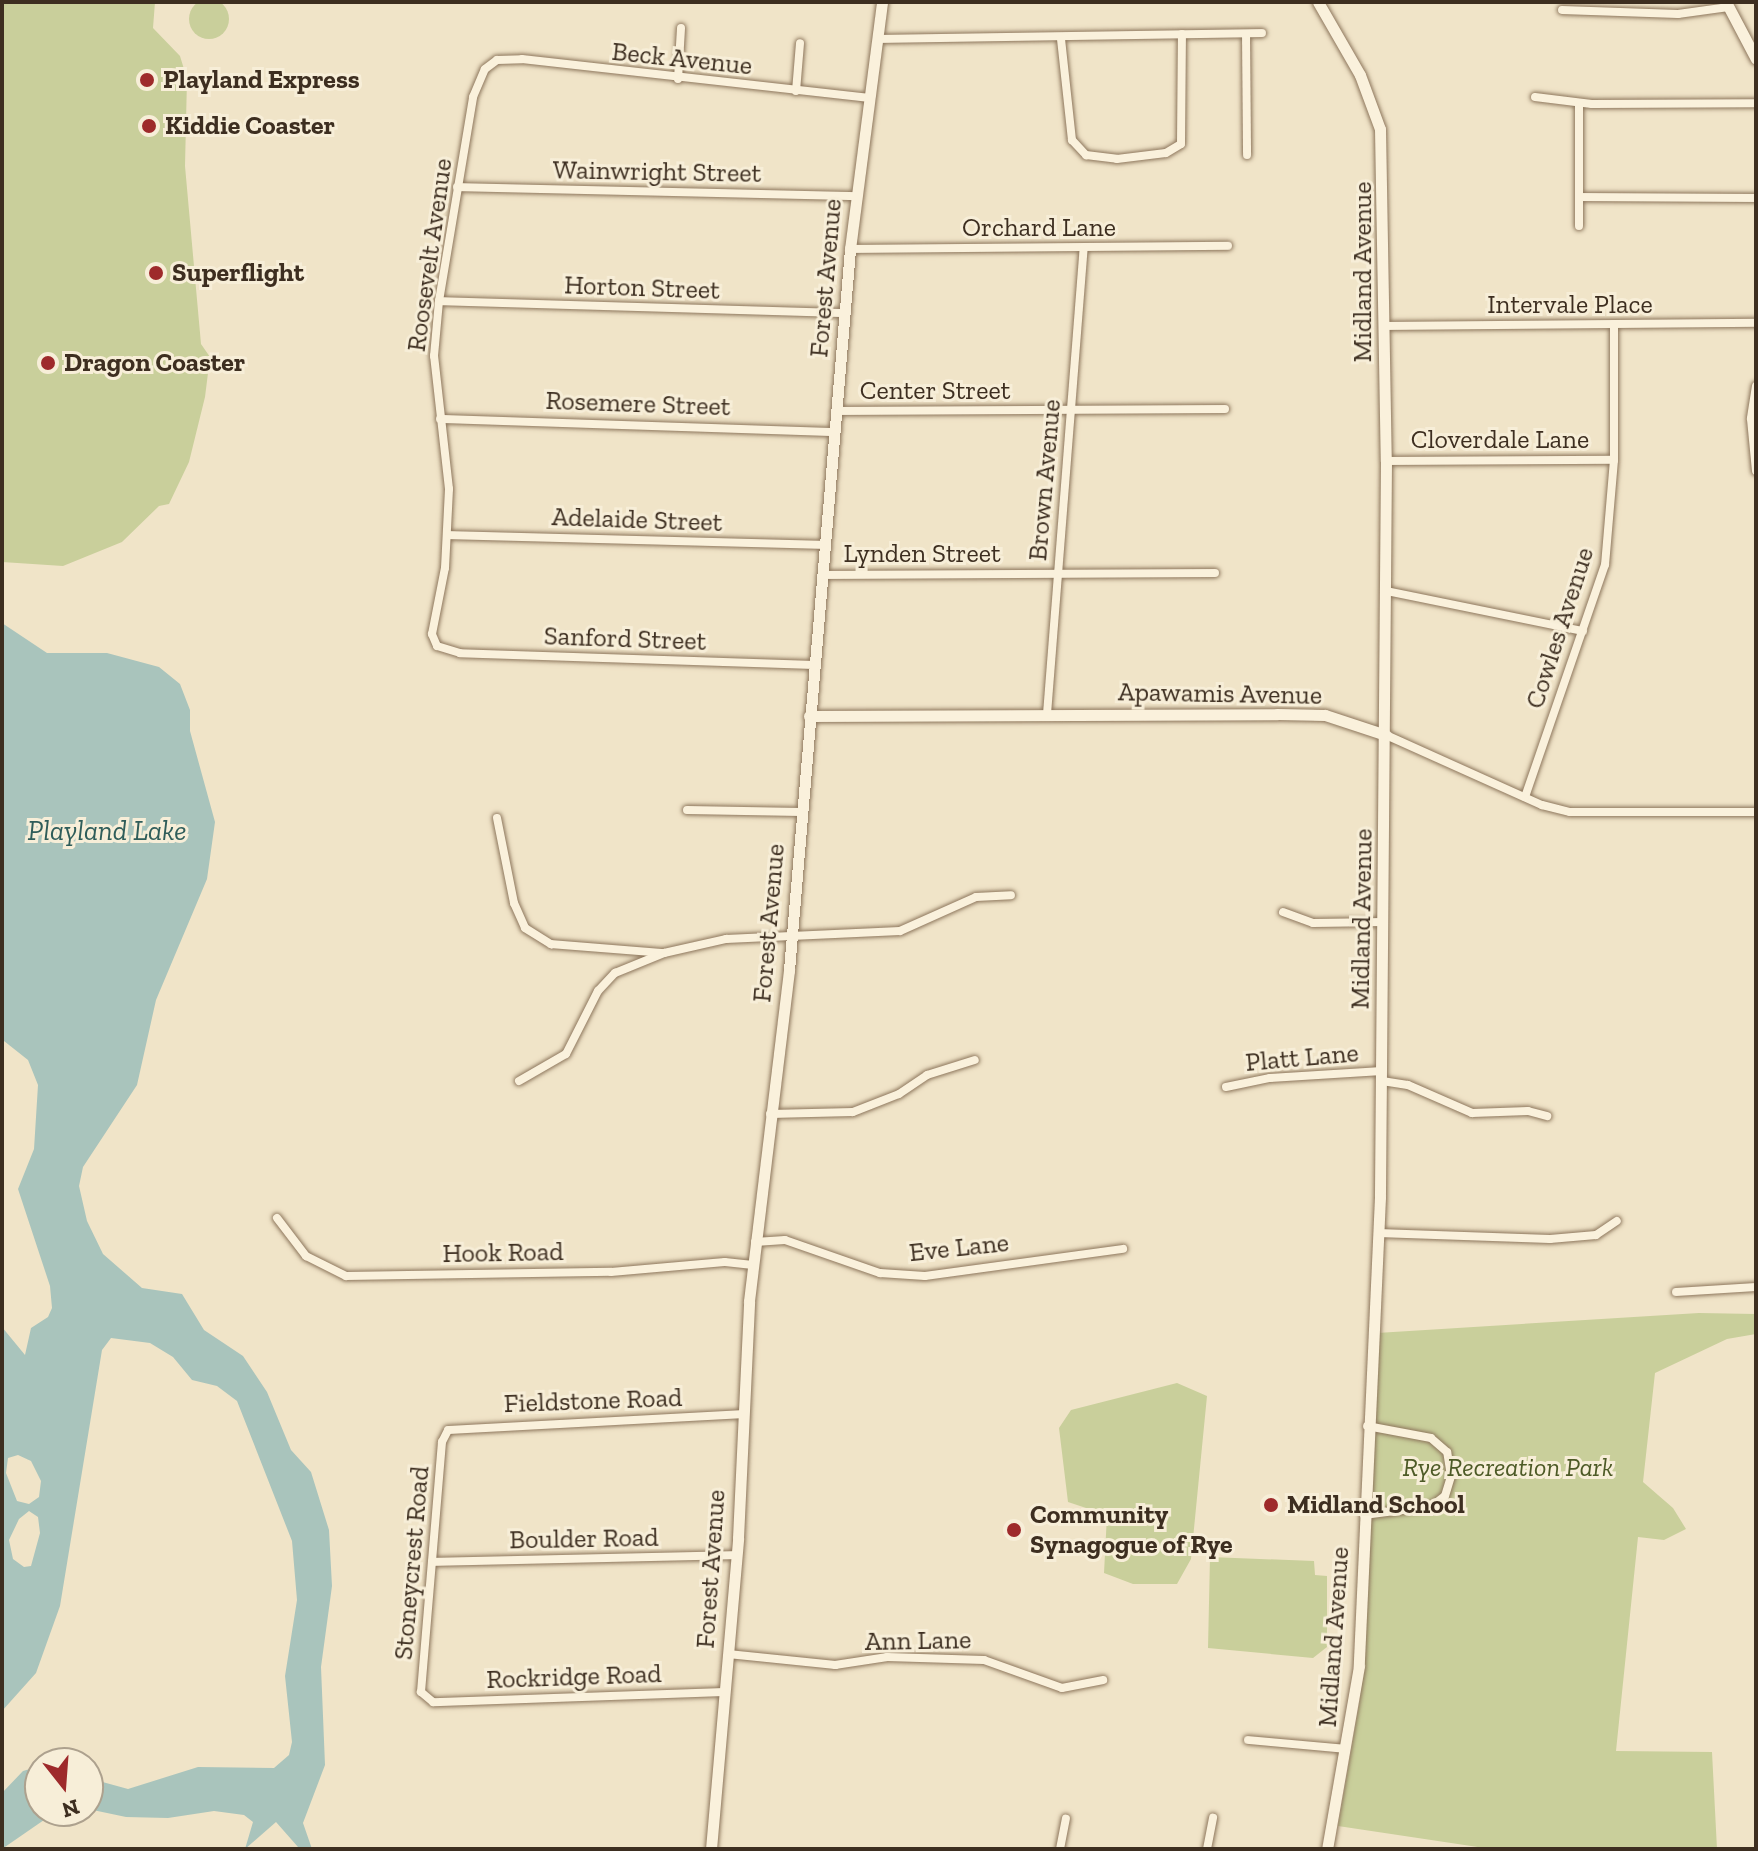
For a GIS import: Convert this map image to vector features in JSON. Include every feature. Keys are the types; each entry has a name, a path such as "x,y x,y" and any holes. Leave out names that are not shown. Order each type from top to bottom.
{"street":[{"name":"Forest Avenue","path":"711,1849 737,1555 741,1414 755,1242 792,934 850,249 880,39 882,2"},
{"name":"Midland Avenue","path":"1318,2 1360,75 1380,129 1386,461 1386,735 1378,1233 1367,1426 1359,1666 1327,1849"},
{"path":"1562,10 1678,14 1727,5 1756,59"},
{"path":"678,79 681,28"},
{"path":"880,39 1061,39 1262,33"},
{"path":"1061,39 1072,140 1086,155 1117,159 1166,153 1181,144 1182,34"},
{"path":"1246,34 1247,155"},
{"path":"796,91 800,43"},
{"name":"Beck Avenue","path":"491,64 522,59 678,79 870,98"},
{"name":"Roosevelt Avenue","path":"437,646 432,634 449,535 434,356 439,301 476,86 491,64"},
{"path":"1535,97 1579,103 1756,103"},
{"path":"1579,103 1579,226"},
{"name":"Wainwright Street","path":"457,187 856,196"},
{"path":"1579,197 1756,198"},
{"name":"Orchard Lane","path":"850,249 1228,246"},
{"name":"Brown Avenue","path":"1047,714 1084,248"},
{"name":"Horton Street","path":"439,301 845,313"},
{"name":"Intervale Place","path":"1385,326 1756,323"},
{"name":"Cowles Avenue","path":"1525,797 1605,565 1614,460 1614,324"},
{"path":"1756,386 1751,419 1756,471"},
{"name":"Center Street","path":"836,411 1225,409"},
{"name":"Rosemere Street","path":"440,419 834,432"},
{"name":"Cloverdale Lane","path":"1386,461 1614,460"},
{"name":"Adelaide Street","path":"449,535 824,545"},
{"name":"Lynden Street","path":"822,575 1215,573"},
{"path":"1386,591 1583,631"},
{"name":"Sanford Street","path":"437,646 460,653 814,665"},
{"name":"Apawamis Avenue","path":"809,716 1325,715 1386,735 1525,797 1588,814 1756,812"},
{"path":"687,810 801,812"},
{"path":"497,818 514,903 525,928 551,944 664,953"},
{"path":"519,1081 566,1054 598,991 615,973 664,953 726,939 900,931 976,897 1011,895"},
{"path":"1283,912 1313,923 1384,922"},
{"path":"769,1114 853,1112 899,1094 927,1075 975,1060"},
{"name":"Platt Lane","path":"1226,1087 1270,1078 1382,1076 1472,1113 1528,1111 1547,1116"},
{"name":"Hook Road","path":"277,1218 306,1256 346,1276 753,1265"},
{"path":"1378,1233 1550,1239 1596,1235 1617,1221"},
{"name":"Eve Lane","path":"755,1242 785,1240 880,1273 925,1276 1123,1249"},
{"path":"1676,1292 1756,1287"},
{"name":"Fieldstone Road","path":"448,1430 741,1414"},
{"path":"1364,1515 1432,1506 1445,1496 1451,1476 1447,1452 1431,1438 1367,1426"},
{"name":"Stoneycrest Road","path":"426,1699 421,1692 442,1442 448,1430"},
{"name":"Boulder Road","path":"432,1562 737,1555"},
{"name":"Ann Lane","path":"728,1654 835,1665 887,1657 984,1660 1062,1688 1103,1680"},
{"name":"Rockridge Road","path":"426,1699 724,1692"},
{"path":"1248,1740 1346,1749"},
{"path":"1207,1849 1213,1818"},
{"path":"1060,1849 1066,1819"}],"green space":[{"path":"209,-1 223,5 229,19 223,33 209,39 195,33 189,19 195,5"},
{"path":"2,2 155,2 153,28 180,56 187,79 185,166 201,344 210,357 205,397 189,462 169,504 159,506 122,542 63,566 2,562"},
{"name":"Rye Recreation Park","path":"1699,1313 1756,1314 1756,1334 1727,1339 1655,1373 1643,1482 1673,1508 1686,1529 1664,1540 1638,1537 1616,1751 1712,1752 1717,1849 1491,1849 1338,1826 1360,1699 1377,1333"},
{"path":"1177,1383 1207,1396 1191,1559 1177,1584 1133,1584 1104,1573 1107,1515 1068,1502 1059,1428 1071,1410"},
{"path":"1210,1557 1314,1561 1315,1575 1327,1576 1327,1647 1313,1658 1208,1648"}],"water":[{"name":"Playland Lake","path":"2,623 47,653 107,653 159,667 180,684 190,710 190,731 215,822 207,879 156,1000 137,1085 83,1167 79,1186 87,1221 103,1254 142,1288 182,1294 204,1330 243,1356 267,1392 291,1450 311,1472 329,1530 332,1586 321,1667 325,1765 303,1823 312,1849 298,1847 276,1822 245,1849 253,1822 244,1815 214,1811 168,1818 126,1817 104,1812 104,1782 128,1789 198,1767 274,1768 289,1755 292,1742 285,1676 297,1600 292,1541 237,1401 217,1386 192,1380 173,1357 150,1343 111,1338 102,1350 60,1606 36,1673 2,1711 2,1327 25,1355 31,1328 48,1317 52,1308 50,1286 18,1189 34,1149 38,1085 28,1060 4,1041","holes":["18,1455 31,1461 41,1481 39,1497 29,1504 17,1501 6,1473 8,1458","29,1511 38,1517 40,1533 31,1566 24,1567 13,1559 9,1540 19,1519"]},
{"path":"23,1771 24,1827 34,1827 2,1849 2,1793"}],"place":[{"name":"Playland Express","path":"147,80"},
{"name":"Kiddie Coaster","path":"149,126"},
{"name":"Superflight","path":"156,273"},
{"name":"Dragon Coaster","path":"48,363"},
{"name":"Midland School","path":"1271,1505"},
{"name":"Community Synagogue of Rye","path":"1014,1530"}]}
